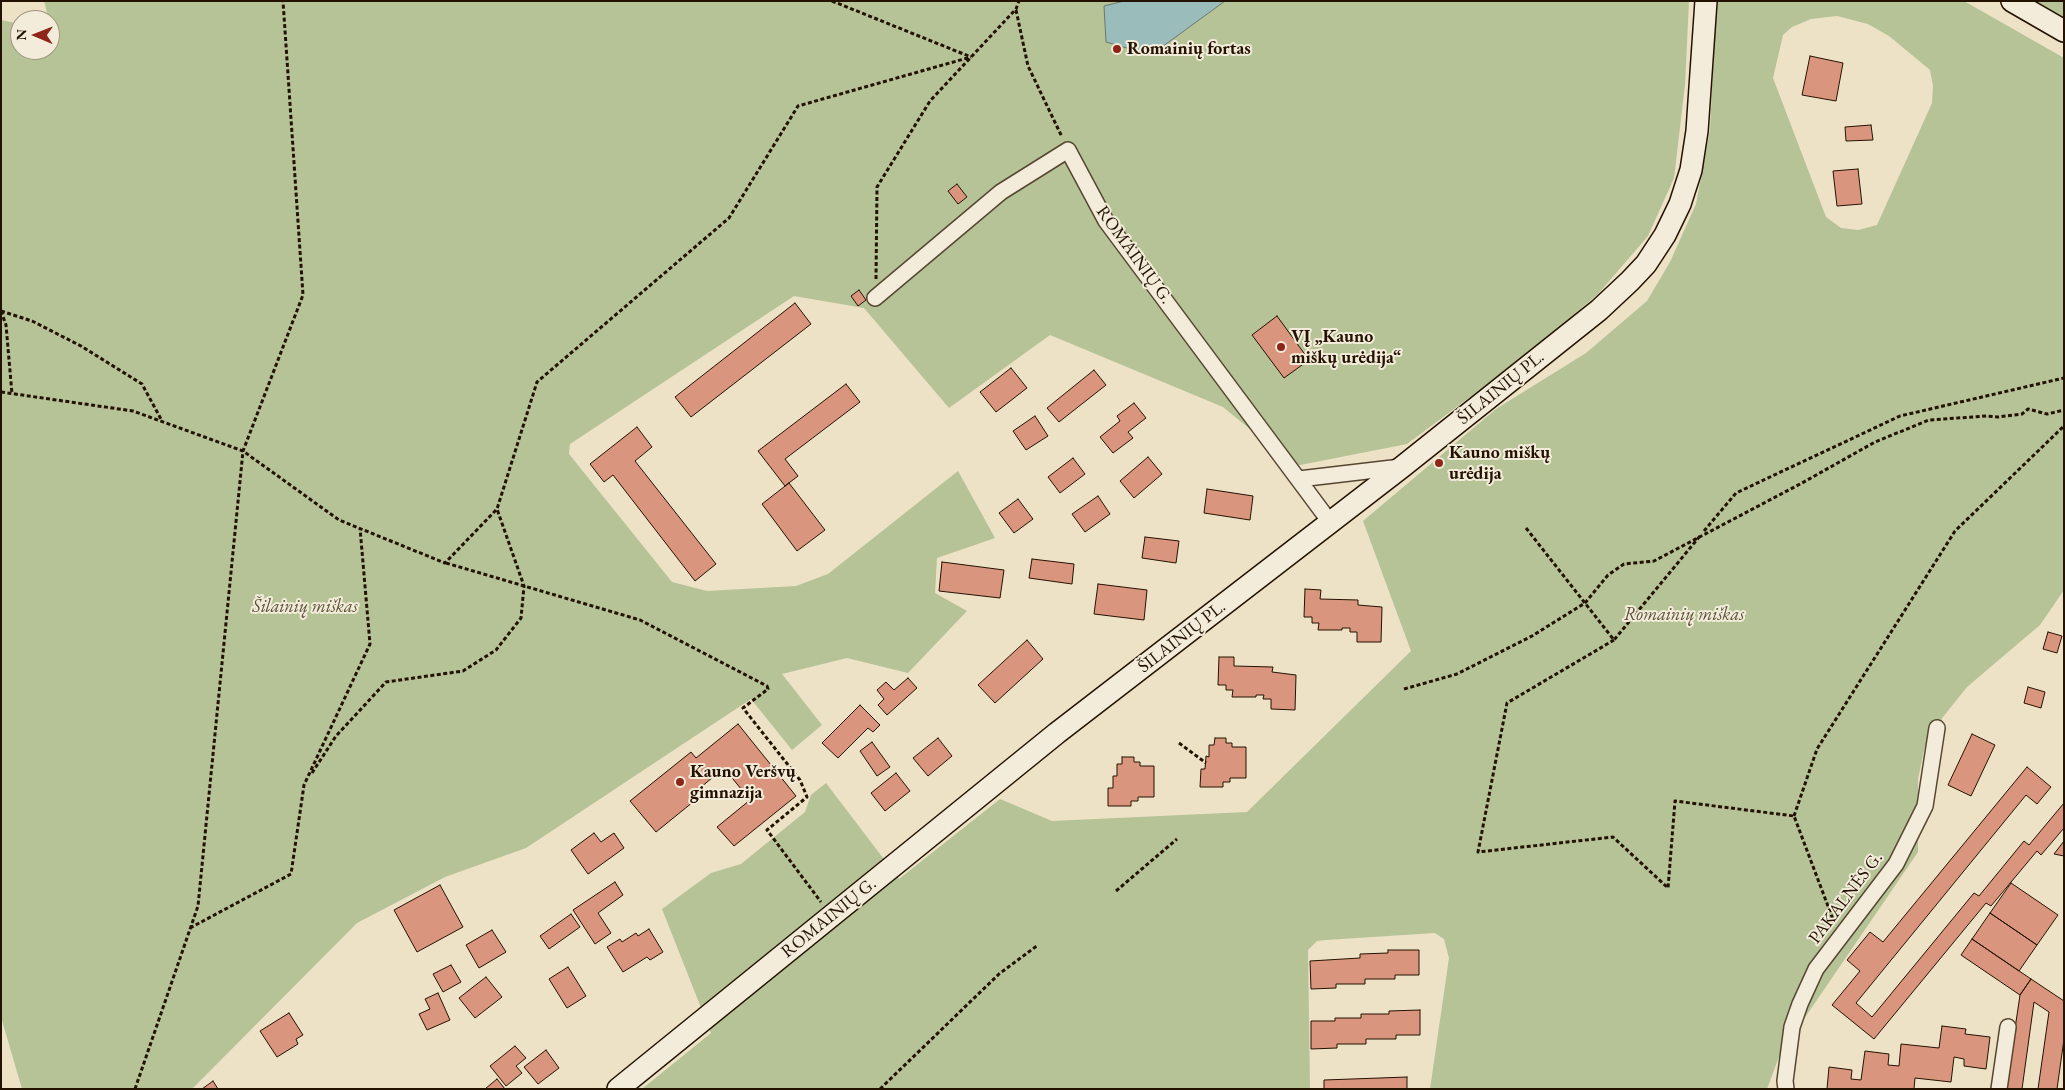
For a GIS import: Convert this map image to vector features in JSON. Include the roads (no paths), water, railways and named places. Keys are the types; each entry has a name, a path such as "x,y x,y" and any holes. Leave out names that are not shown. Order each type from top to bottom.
{"main road":[{"name":"ŠILAINIŲ PL.","path":"1040,748 1402,467 1599,310 1646,264 1680,204 1691,170 1697,131 1706,1"},
{"path":"2012,1 2064,31"},
{"name":"ROMAINIŲ G.","path":"618,1089 1040,748"}],"street":[{"name":"ROMAINIŲ G.","path":"875,298 1001,192 1068,150 1106,221 1330,522"},
{"path":"1299,479 1402,467"},
{"name":"PAKALNĖS G.","path":"1786,1089 1785,1081 1792,1027 1800,1004 1816,969 1896,864 1925,806 1937,728"},
{"path":"1999,1089 2008,1027"}],"water":[{"path":"1124,1 1225,1 1151,55 1106,42 1104,6"}],"place":[{"name":"Romainių fortas","path":"1117,49"},
{"name":"VĮ „Kauno miškų urėdija“","path":"1281,347"},
{"name":"Kauno miškų urėdija","path":"1439,463"},
{"name":"Kauno Veršvų gimnazija","path":"680,782"}],"park label":[{"name":"Šilainių miškas","path":"305,607"},
{"name":"Romainių miškas","path":"1684,615"}]}
